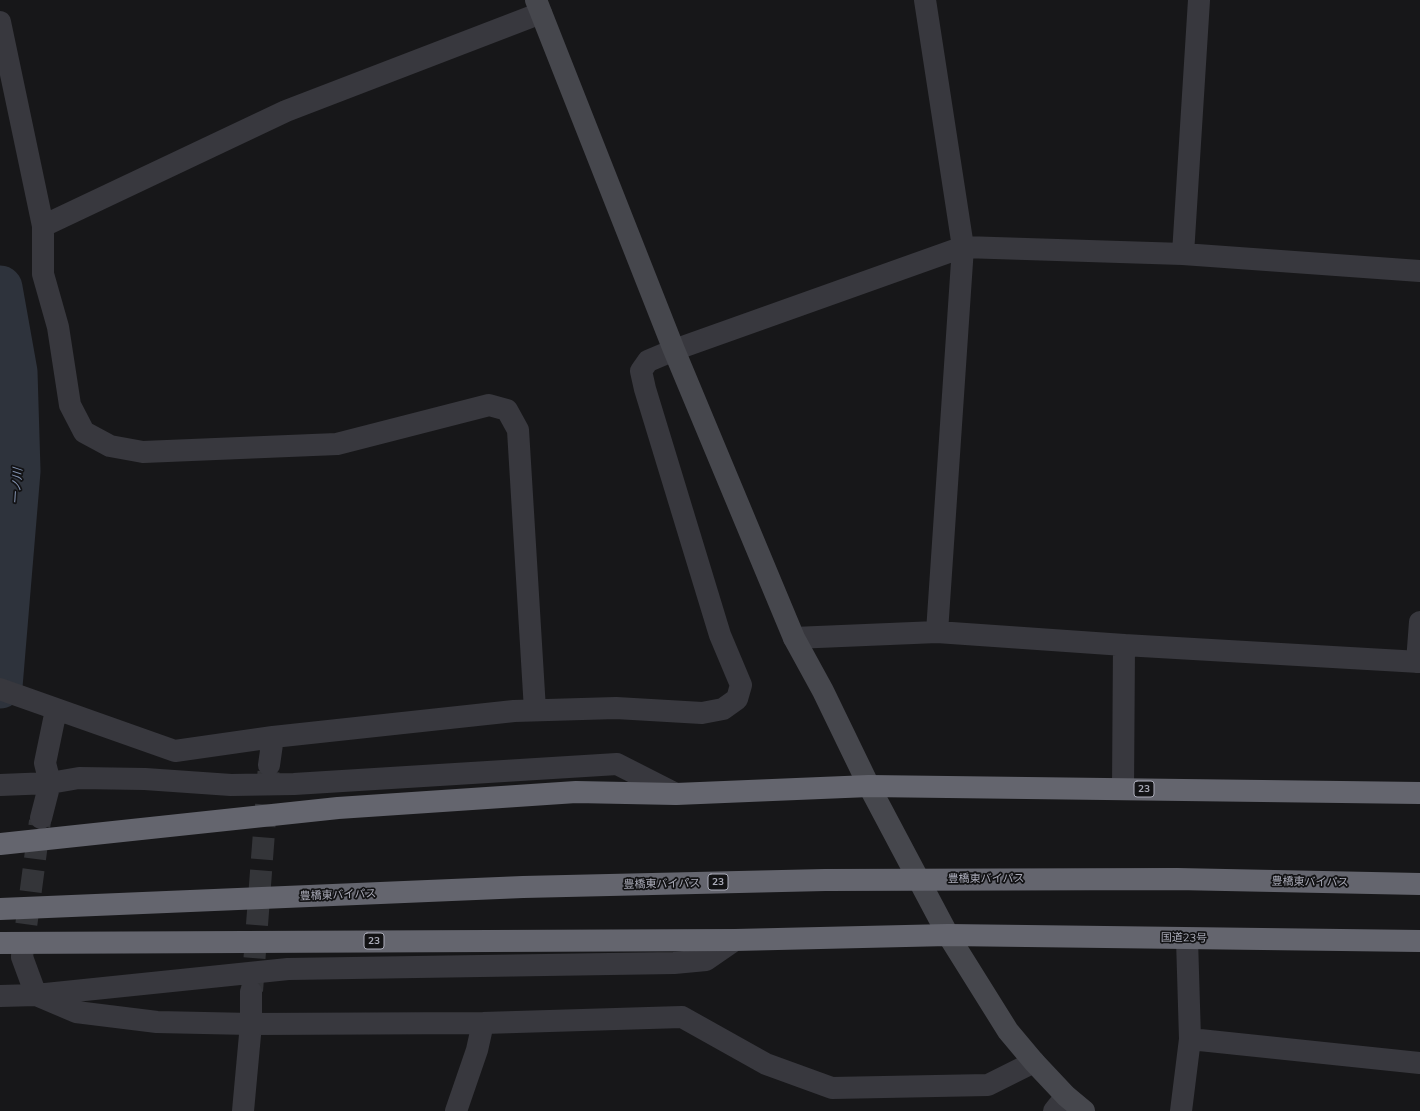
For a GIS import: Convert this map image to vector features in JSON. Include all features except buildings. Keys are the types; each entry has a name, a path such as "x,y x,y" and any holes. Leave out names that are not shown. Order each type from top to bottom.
{"highway":[{"name":"23","path":"0,844 338,808 576,792 676,794 869,786 1420,793"},
{"name":"豊橋東バイパス","path":"8,909 523,887 825,880 1177,879 1420,884"},
{"name":"23","path":"12,947 735,940 948,935"},
{"name":"国道23号","path":"948,935 1420,941"}],"street":[{"path":"925,0 963,247 937,632"},
{"path":"1183,254 1199,0"},
{"path":"44,226 286,110 538,6 674,350 794,638 823,691 869,786 948,935 1008,1031 1034,1062 1060,1103 1084,1111"},
{"path":"0,22 44,226 43,274 58,327 70,405 84,432 110,446 143,452 337,444 489,405 507,410 518,430 535,710"},
{"path":"0,689 175,751 273,736 514,710 616,708 702,713 723,709 737,699 741,685 720,635 645,389 641,371 648,361 674,350 963,247 1183,254 1420,271"},
{"path":"794,638 937,632 1124,645 1418,662 1420,622"},
{"path":"1123,789 1124,645"},
{"path":"41,818 41,783 45,763 49,707"},
{"path":"269,765 273,736"},
{"path":"0,785 41,783 87,778 145,779 231,785 294,784 617,764 676,794"},
{"path":"1181,1111 1190,1039 1187,939"},
{"path":"2,996 36,995 288,969 674,963 706,960 735,940"},
{"path":"12,947 36,995 76,1012 157,1022 251,1024 483,1023 682,1017 766,1064 832,1088 988,1085 1034,1062"},
{"path":"243,1111 251,1024 251,992"},
{"path":"456,1111 477,1050 483,1023"},
{"path":"1190,1039 1420,1063"}],"waterway":[{"name":"一ノ川","path":"0,288 15,372 18,471 0,686"}],"tunnel":[{"path":"252,991 269,766"},
{"path":"22,957 40,821"}]}
